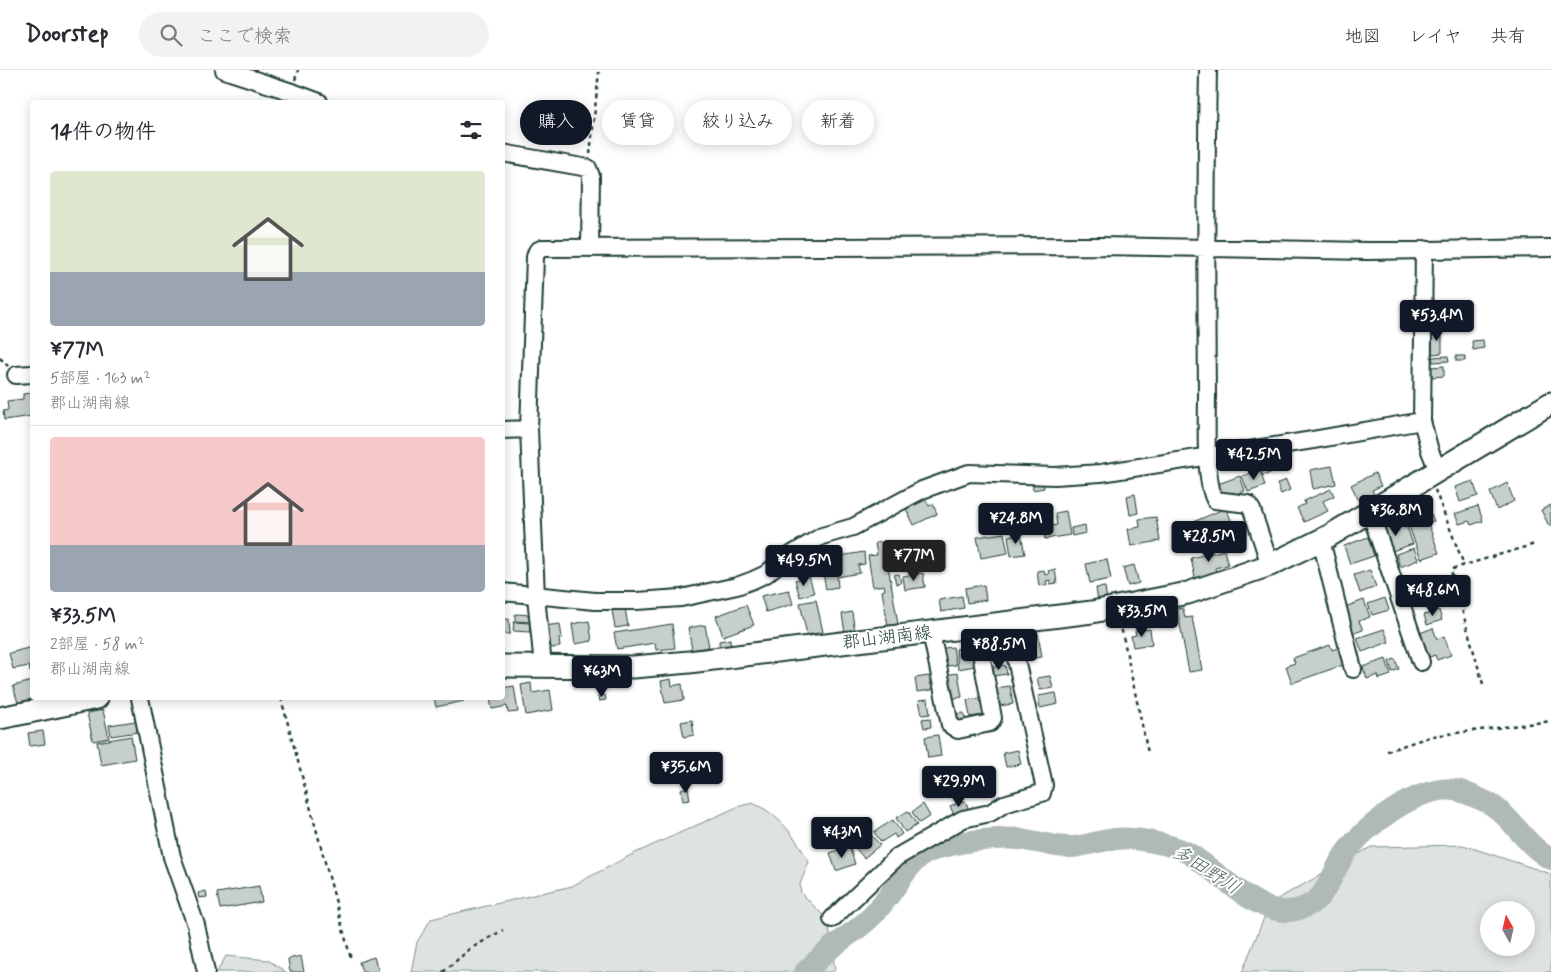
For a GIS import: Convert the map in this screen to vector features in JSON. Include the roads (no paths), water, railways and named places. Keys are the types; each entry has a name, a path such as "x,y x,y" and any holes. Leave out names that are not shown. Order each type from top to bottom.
{"main road":[{"name":"郡山湖南線","path":"505,666 634,667 688,662 1008,623 1117,608 1188,594 1270,565 1320,540 1551,403"},
{"path":"0,718 87,700"}],"street":[{"path":"224,70 314,100"},
{"path":"1208,70 1205,247 1208,456 1212,494 1215,500 1248,504 1252,510 1270,565"},
{"path":"505,154 588,168 591,176 590,248"},
{"path":"543,666 536,596 529,429 535,257 537,251 543,248 1205,247 1290,250 1551,248"},
{"path":"1424,249 1422,421 1434,474"},
{"path":"16,375 30,374"},
{"path":"505,592 536,596 637,601 681,598 737,586 766,574 784,559 822,536 853,527 922,490 969,473 1062,476 1155,466 1422,421"},
{"path":"505,430 529,429"},
{"path":"1370,512 1421,662"},
{"path":"1320,540 1353,669"},
{"path":"832,919 897,856 963,818 990,813 1004,804 1042,793 1044,785 1008,623"},
{"path":"931,632 950,725 958,730 990,724 993,718 976,627"},
{"path":"140,700 172,857 196,925 206,972"}],"waterway":[{"name":"多田野川","path":"805,972 831,948 871,917 915,861 931,851 965,842 1011,839 1067,847 1123,839 1161,844 1186,852 1249,898 1276,910 1289,911 1301,909 1318,899 1351,846 1392,811 1424,794 1440,790 1455,790 1491,804 1532,845 1551,859"}]}
